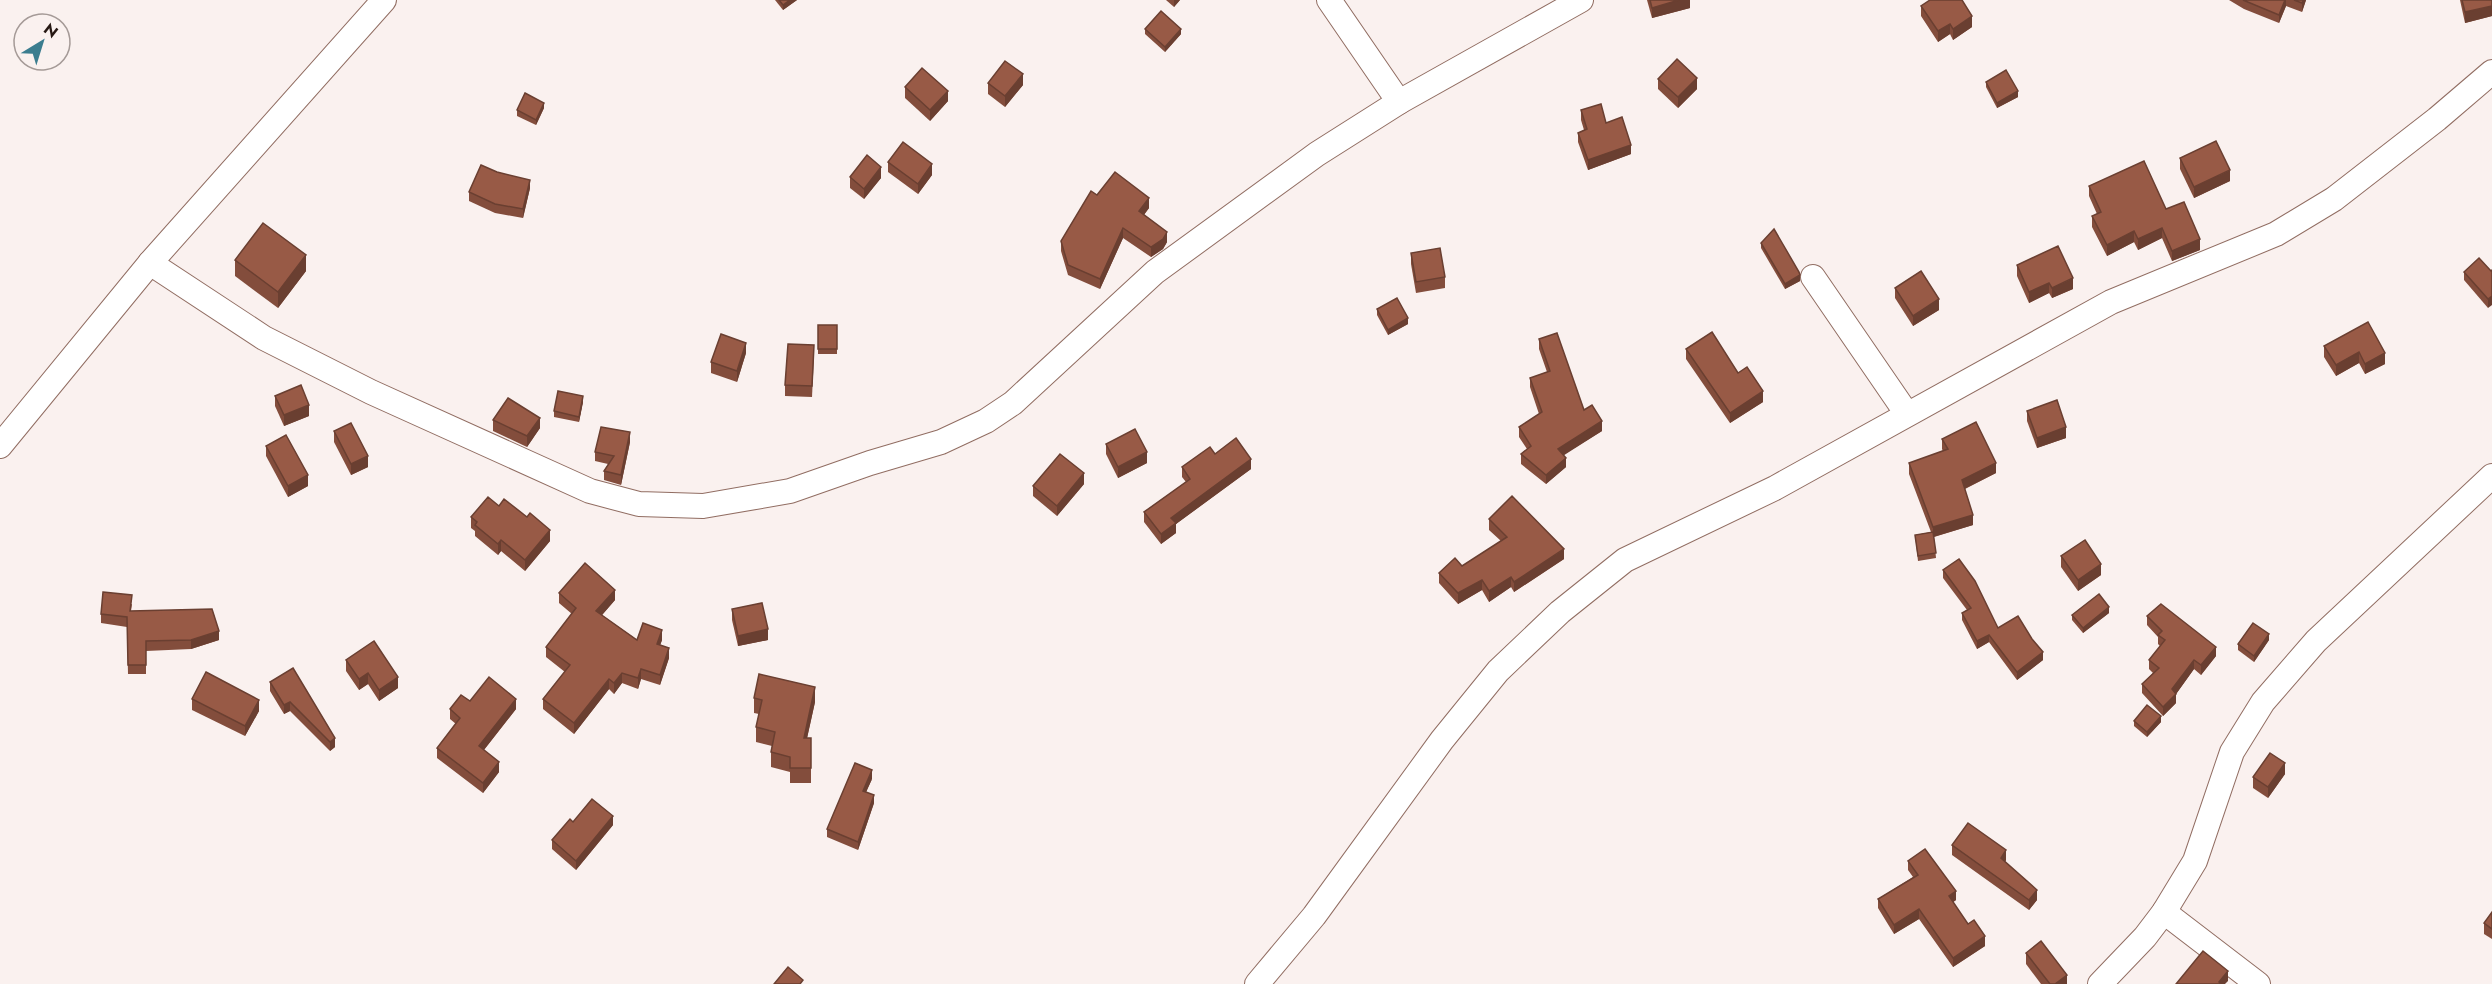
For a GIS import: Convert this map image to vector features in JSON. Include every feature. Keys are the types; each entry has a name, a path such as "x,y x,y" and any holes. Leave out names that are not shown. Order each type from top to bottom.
{"street":[{"path":"0,446 150,262 384,0"},
{"path":"1329,0 1399,102"},
{"path":"150,262 264,338 371,392 580,487 639,504 703,506 790,491 870,463 941,442 986,421 1013,403 1155,272 1317,154 1399,102 1581,0"},
{"path":"1257,984 1314,916 1442,740 1498,671 1560,612 1624,560 1775,488 2111,302 2276,234 2334,199 2437,119 2492,72"},
{"path":"1813,277 1907,414"},
{"path":"2100,984 2145,937 2164,912 2195,861 2232,752 2263,702 2316,641 2492,476"},
{"path":"2164,912 2258,984"}],"building":[{"path":"779,0 790,0 783,5"},
{"path":"1650,0 1679,0 1652,8"},
{"path":"1930,0 1962,0 1972,16 1953,29 1950,24 1938,31 1921,6"},
{"path":"2243,0 2285,0 2279,15"},
{"path":"2462,0 2492,0 2492,6 2465,12"},
{"path":"1161,11 1181,29 1165,47 1145,29"},
{"path":"1677,59 1697,78 1678,97 1658,79"},
{"path":"1005,61 1023,74 1005,96 988,83"},
{"path":"922,68 948,91 930,110 905,87"},
{"path":"2006,70 2018,91 1997,103 1986,82"},
{"path":"525,93 544,103 536,120 517,110"},
{"path":"1601,104 1606,123 1622,117 1631,145 1588,160 1578,133 1587,129 1581,110"},
{"path":"2216,141 2230,170 2194,187 2180,158"},
{"path":"903,142 932,164 918,184 888,162"},
{"path":"867,155 881,167 864,189 850,177"},
{"path":"2144,161 2166,209 2184,202 2200,239 2172,251 2162,228 2138,239 2134,231 2107,245 2092,216 2101,212 2089,186"},
{"path":"481,165 497,172 530,180 523,209 495,204 469,192"},
{"path":"1115,172 1149,198 1139,211 1167,232 1163,239 1151,247 1123,228 1100,279 1068,265 1061,241 1091,191 1097,195"},
{"path":"263,223 306,255 278,292 235,260"},
{"path":"1774,229 1800,275 1785,284 1761,243"},
{"path":"2058,246 2073,278 2052,288 2049,283 2029,292 2017,265"},
{"path":"1440,248 1445,277 1416,282 1411,253"},
{"path":"2479,258 2492,270 2492,296 2488,299 2464,272"},
{"path":"1921,271 1939,299 1913,316 1895,288"},
{"path":"1397,298 1408,318 1388,330 1377,309"},
{"path":"2368,322 2385,353 2365,364 2359,352 2336,365 2324,346"},
{"path":"818,325 837,325 837,349 818,349"},
{"path":"1712,332 1738,373 1747,367 1763,391 1730,413 1686,349"},
{"path":"1557,333 1584,410 1592,405 1602,421 1558,449 1566,458 1546,475 1521,454 1531,446 1519,427 1542,412 1530,378 1550,371 1539,339"},
{"path":"721,334 746,343 737,371 711,362"},
{"path":"788,344 814,345 812,386 785,385"},
{"path":"301,385 309,405 284,415 275,396"},
{"path":"558,391 583,396 579,417 554,411"},
{"path":"508,398 540,418 527,436 493,420"},
{"path":"2057,400 2066,427 2037,438 2027,411"},
{"path":"1976,422 1996,463 1962,480 1973,515 1933,527 1909,463 1948,449 1942,439"},
{"path":"351,423 368,456 351,464 334,431"},
{"path":"601,427 630,432 621,475 604,471 614,456 595,452"},
{"path":"1135,429 1147,452 1118,467 1106,444"},
{"path":"286,435 308,475 288,486 266,446"},
{"path":"1236,438 1251,459 1171,518 1176,523 1161,534 1144,512 1190,479 1182,467 1210,447 1215,454"},
{"path":"1060,454 1084,473 1057,506 1033,486"},
{"path":"1512,496 1564,549 1514,582 1511,577 1489,591 1482,580 1458,593 1439,573 1455,558 1462,566 1507,537 1489,519"},
{"path":"488,497 499,506 504,499 527,517 530,513 550,530 525,560 501,540 498,544 475,525 477,522 471,517"},
{"path":"1933,532 1936,553 1918,556 1915,535"},
{"path":"2085,540 2101,564 2078,580 2061,556"},
{"path":"1959,559 1975,581 1998,628 2018,616 2043,652 2017,672 1989,635 1977,641 1962,613 1971,608 1943,570"},
{"path":"585,563 615,590 596,611 637,640 643,623 662,630 657,644 669,648 660,675 641,669 638,678 622,673 614,683 609,679 574,723 543,699 570,665 546,647 576,608 559,593"},
{"path":"103,592 132,595 130,611 212,609 219,631 191,640 146,641 146,665 128,665 127,617 101,614"},
{"path":"2099,594 2109,607 2083,628 2072,615"},
{"path":"762,603 768,629 738,636 732,609"},
{"path":"2161,604 2216,647 2201,665 2194,660 2172,689 2176,694 2163,707 2142,684 2159,668 2149,660 2165,640 2158,635 2162,631 2147,616"},
{"path":"2253,623 2269,634 2254,656 2238,644"},
{"path":"374,641 398,677 379,690 368,673 359,679 346,660"},
{"path":"293,668 335,738 330,742 290,702 284,705 270,682"},
{"path":"206,672 259,700 245,726 192,699"},
{"path":"759,674 815,687 804,738 811,738 811,768 790,768 790,757 771,752 775,732 756,727 762,700 754,698"},
{"path":"489,677 516,699 479,746 499,762 483,783 437,748 460,718 450,709 461,695 470,701"},
{"path":"2147,705 2161,716 2147,732 2134,721"},
{"path":"2270,753 2285,763 2268,787 2253,777"},
{"path":"855,763 872,770 863,791 874,795 858,842 827,829"},
{"path":"592,799 613,816 576,861 552,840 570,819 573,822"},
{"path":"1968,823 2006,850 2001,858 2037,890 2029,900 1952,845"},
{"path":"1925,849 1956,891 1949,896 1968,924 1974,920 1985,936 1953,958 1919,909 1894,925 1878,899 1918,875 1908,861"},
{"path":"2492,912 2492,929 2484,923"},
{"path":"2041,941 2067,975 2055,984 2050,984 2026,953"},
{"path":"2203,951 2228,971 2219,982 2221,984 2176,984"},
{"path":"788,967 803,980 800,984 774,984"}]}
